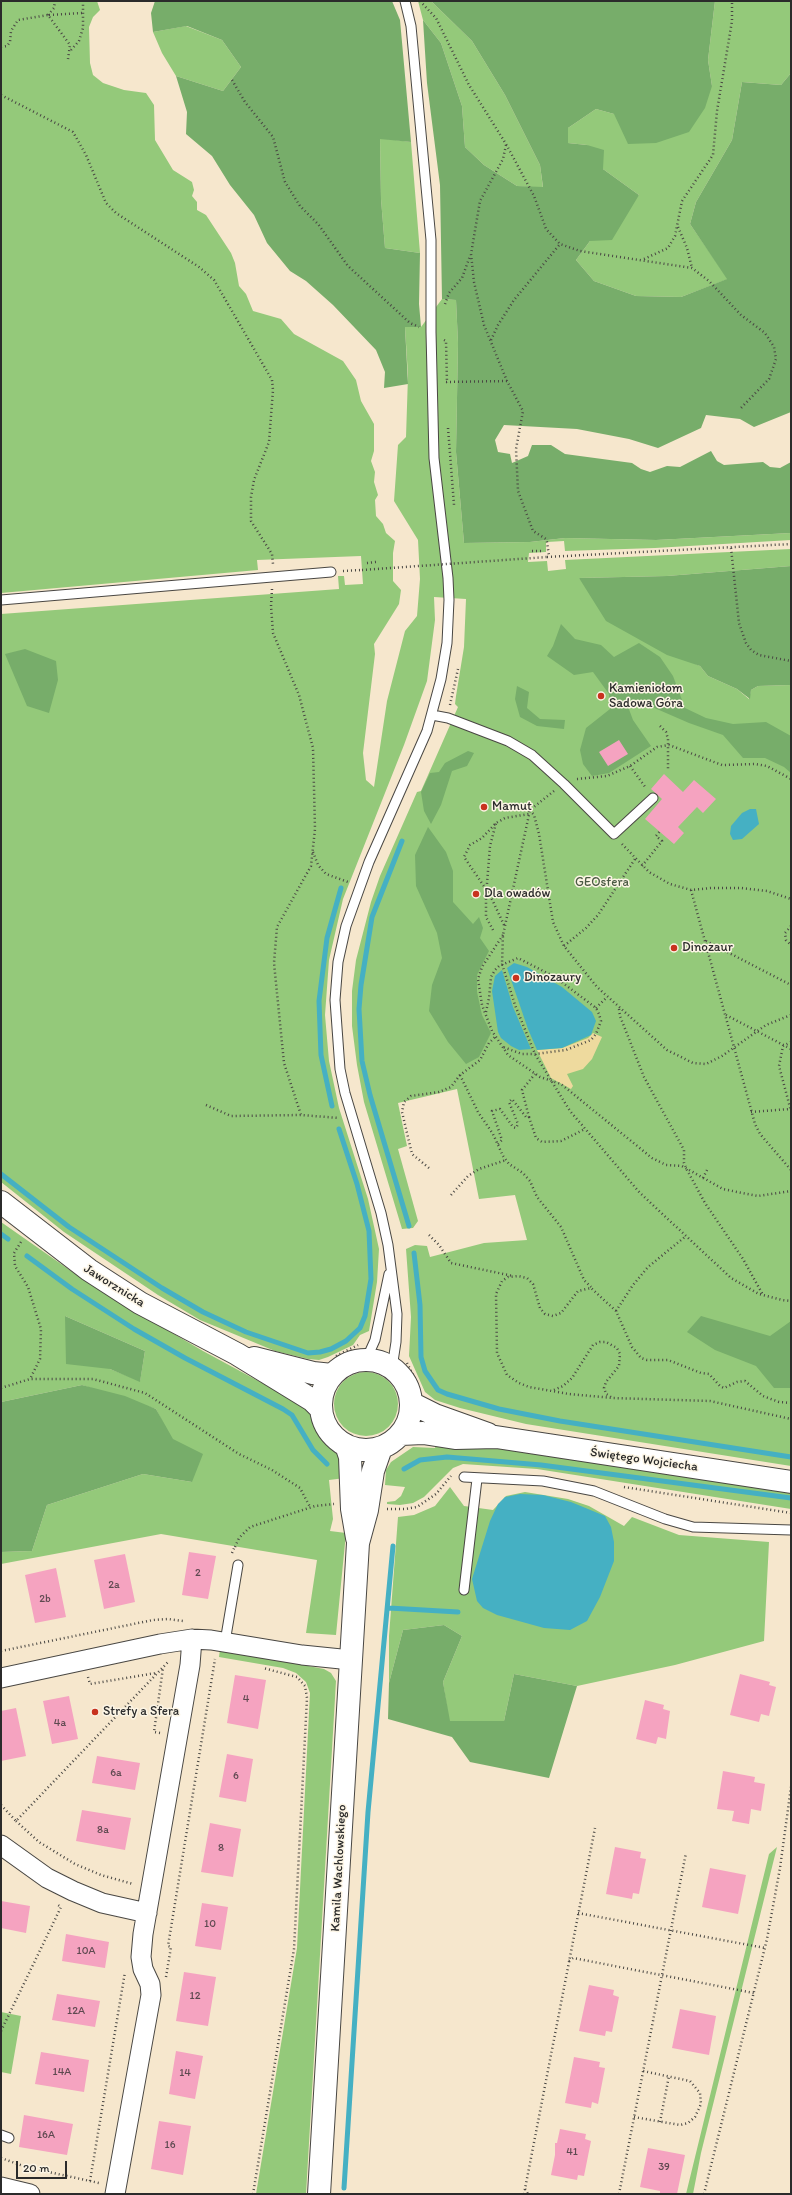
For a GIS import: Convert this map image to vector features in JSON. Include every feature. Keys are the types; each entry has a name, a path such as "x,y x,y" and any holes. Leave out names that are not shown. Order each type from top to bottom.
{"street":[{"name":"Jaworznicka","path":"1,1202 89,1270 140,1303 237,1354 312,1400 321,1409"},
{"path":"364,1351 379,1362 399,1364 401,1376 406,1386 416,1397 408,1423 401,1434 389,1444 381,1448 361,1450 346,1445 330,1432 323,1419 321,1409 325,1387 331,1367 342,1367 356,1361 364,1351"},
{"name":"Jaworznicka","path":"237,1354 312,1373 331,1367"},
{"name":"Świętego Wojciecha","path":"416,1397 435,1414 496,1437"},
{"name":"Świętego Wojciecha","path":"401,1434 423,1433 455,1438 496,1437 791,1482"},
{"name":"Kamila Wachlowskiego","path":"318,2194 358,1543 352,1509 350,1457 346,1445"},
{"name":"Kamila Wachlowskiego","path":"358,1543 368,1510 373,1471 381,1448"},
{"path":"1,1678 160,1644 191,1639 219,1648 351,1660"},
{"path":"116,2190 150,1995 150,1984 143,1969 141,1957 191,1639"},
{"path":"1,1845 46,1878 73,1892 102,1903 147,1913"},
{"path":"1,2187 30,2194"}],"lane":[{"path":"399,1364 396,1342 397,1314 388,1245 381,1213 351,1115 340,1069 335,1000 338,962 346,926 359,887 427,731 432,714 444,661 449,600 434,458 434,383 431,332 431,240 427,185 411,26 405,1"},
{"path":"1,600 331,572"},
{"path":"432,714 448,718 508,741 532,755 564,784 614,834 653,798"},
{"path":"364,1351 375,1340 390,1268"},
{"path":"464,1477 478,1479 543,1481 594,1491 665,1519 693,1527 791,1530"},
{"path":"464,1590 478,1479"},
{"path":"219,1648 238,1565"}],"path":[{"path":"48,16 54,8 55,1"},
{"path":"70,50 79,41 83,28 83,1"},
{"path":"420,1 436,18 469,85 506,144 534,196 546,230 560,244 580,251 692,268 709,281 741,316 765,333 774,347 776,359 768,379 740,409"},
{"path":"644,260 668,248 678,227 682,201 714,154 717,111 732,21 732,1"},
{"path":"1,47 7,46 10,42 11,31 18,20 82,13"},
{"path":"48,16 70,45 68,59"},
{"path":"232,80 245,102 273,137 285,182 300,206 318,224 348,266 410,324 431,332"},
{"path":"1,95 74,132 86,155 106,203 116,213 199,267 214,280 272,380 273,390 269,442 254,480 251,496 251,521 272,554 274,578 271,606 273,633 299,695 313,748 315,822 311,866 277,927 274,963 284,1064 301,1115"},
{"path":"431,317 443,310 449,294 462,278 471,254 480,202 503,159 506,144"},
{"path":"678,227 687,248 692,268"},
{"path":"491,341 498,325 514,300 560,244"},
{"path":"471,254 474,282 484,326 522,411 516,449 518,491 533,531 546,539 548,556"},
{"path":"434,383 508,381"},
{"path":"331,572 548,556 791,544"},
{"path":"731,548 739,623 746,643 751,650 759,655 791,661"},
{"path":"532,551 541,551"},
{"path":"367,563 376,562"},
{"path":"660,726 666,732 669,745 668,770"},
{"path":"505,926 487,890 464,857 470,845 482,838 496,823 505,818 529,812 564,784 573,779 608,776 630,766 657,747 669,745 722,765 755,764 767,766 791,779"},
{"path":"630,766 653,798"},
{"path":"529,812 503,935 502,964 516,1005 536,1054 550,1081 570,1111 640,1193 731,1278 763,1295 791,1301"},
{"path":"529,812 534,815 539,834 554,922 564,946 607,997 667,1050 693,1063 706,1064 756,1032 779,1019 791,1015"},
{"path":"493,930 486,917 490,846 496,823"},
{"path":"642,866 662,841 656,836 660,831"},
{"path":"614,834 642,866 670,884 691,890 741,888 767,891 791,899"},
{"path":"312,850 318,865 326,874 359,887"},
{"path":"564,946 586,928 598,914 635,858"},
{"path":"691,890 751,1112 760,1134 791,1170"},
{"path":"791,926 785,933 786,940 791,945"},
{"path":"503,935 482,967 478,979 480,998 496,1037 508,1055 535,1074 561,1084 652,1158 666,1165 682,1166 723,1189 758,1196 791,1191"},
{"path":"706,941 791,985"},
{"path":"486,1012 491,977 495,970 502,964 518,958 555,977 596,1008 601,1021 600,1029 591,1040 566,1050 536,1054 513,1052 502,1046"},
{"path":"596,1008 607,997"},
{"path":"619,1009 620,1016 644,1077 684,1150 684,1163 687,1170 705,1203 743,1259 763,1295"},
{"path":"726,1015 791,1049"},
{"path":"429,1168 412,1154 402,1112 404,1102 414,1095 439,1092 451,1087 460,1074 480,1060 489,1043 496,1037"},
{"path":"783,1046 791,1042"},
{"path":"751,1112 791,1110 779,1066 783,1046"},
{"path":"460,1074 478,1112 493,1134 506,1160 530,1181 537,1197 561,1227 584,1280 616,1312 632,1347 641,1358 647,1360 668,1360 701,1373 709,1374 720,1386 724,1388 737,1382 745,1381 763,1396 779,1402 791,1404"},
{"path":"535,1074 522,1090 536,1138 542,1142 549,1143 561,1141 585,1129"},
{"path":"498,1144 502,1140 492,1111 500,1109 513,1127 516,1128 518,1124 509,1102 512,1099 526,1117 529,1117"},
{"path":"206,1105 231,1116 301,1115 335,1118 351,1115"},
{"path":"451,1195 468,1176 479,1169 506,1160"},
{"path":"703,1178 708,1168"},
{"path":"30,1225 14,1253 15,1266 28,1287 42,1329 40,1359 30,1379"},
{"path":"429,1235 451,1263 513,1276 522,1276 531,1280 540,1308 549,1316 561,1313 578,1291 591,1288"},
{"path":"616,1312 633,1285 648,1267 686,1236"},
{"path":"513,1276 502,1281 496,1294 495,1320 499,1362 506,1375 519,1383 529,1387 614,1398 710,1401 791,1419"},
{"path":"552,1390 563,1386 572,1378 591,1347 600,1342 606,1342 617,1348 620,1354 619,1366 606,1382 604,1388 606,1394 614,1398"},
{"path":"331,1367 364,1351"},
{"path":"399,1364 416,1397"},
{"path":"1,1388 30,1379 93,1379 146,1393 239,1454 272,1470 300,1488 310,1507"},
{"path":"231,1557 239,1538 250,1527 310,1507 336,1504"},
{"path":"235,1546 238,1565"},
{"path":"1,1651 153,1620 168,1619 191,1639 219,1648 168,1946 171,1947 166,1978"},
{"path":"16,1821 169,1660 191,1639"},
{"path":"160,1740 161,1733 154,1732 163,1667"},
{"path":"253,2194 294,1949 307,1698 305,1686 297,1677 255,1667"},
{"path":"81,1678 88,1676 90,1684 157,1673"},
{"path":"704,2194 765,1948 780,1868 791,1788"},
{"path":"1,1805 39,1842 75,1864 101,1875 137,1885"},
{"path":"1,1812 4,1808"},
{"path":"524,2194 595,1828"},
{"path":"619,2194 686,1853"},
{"path":"1,2032 61,1907 55,1904"},
{"path":"578,1913 765,1948"},
{"path":"569,1961 573,1958 754,1993"},
{"path":"90,2182 126,1964"},
{"path":"634,2117 680,2125 688,2123 697,2115 701,2106 700,2094 694,2084 684,2078 643,2071"},
{"path":"660,2122 669,2076"},
{"path":"1,2158 26,2167 90,2182 116,2190"},
{"path":"524,2188 528,2194"}],"green space":[{"name":"GEOsfera","path":"1,1 97,1 100,10 93,17 89,27 90,63 93,75 103,83 124,90 146,93 154,105 155,140 173,170 192,182 194,190 192,196 197,202 197,210 206,215 231,253 235,263 239,286 246,294 253,311 281,319 294,334 343,361 356,380 361,401 374,424 374,451 371,461 375,472 374,482 378,495 375,500 376,516 383,524 386,533 395,541 393,553 393,581 401,590 399,604 374,644 375,654 363,753 366,780 374,787 387,701 405,631 417,616 420,579 418,540 394,501 398,445 406,437 408,376 405,327 421,327 442,299 456,300 458,343 456,452 464,543 530,542 565,538 656,540 791,533 791,540 655,548 565,551 564,541 547,542 546,552 529,553 528,562 547,561 548,571 566,569 565,560 791,549 791,566 667,576 579,578 689,661 700,666 708,676 737,689 749,699 751,690 758,686 791,685 791,1466 526,1424 460,1408 435,1400 425,1392 409,1356 411,1317 406,1249 415,1245 427,1246 430,1257 484,1243 527,1240 515,1195 479,1199 457,1089 398,1103 407,1146 398,1149 418,1221 413,1228 402,1229 364,1102 352,1026 352,991 356,960 371,902 380,876 417,792 421,791 458,707 455,704 464,647 466,599 434,597 435,620 427,681 404,745 343,899 329,960 325,1015 329,1061 339,1108 368,1199 379,1249 377,1282 369,1331 360,1335 353,1345 319,1360 308,1359 275,1351 200,1320 158,1295 64,1232 1,1182 1,614 339,589 338,576 344,576 345,585 363,584 361,556 257,560 258,570 1,593"},
{"path":"155,1 392,1 400,20 411,142 380,139 381,199 385,248 420,253 419,304 421,327 405,327 408,384 384,388 385,372 376,350 333,305 306,281 290,271 267,243 254,215 230,185 212,156 186,134 187,112 176,76 223,91 241,67 222,40 187,26 153,32 151,13"},
{"path":"418,1 431,1 472,41 505,95 540,165 543,188 517,186 484,165 465,147 462,106 441,43 423,20"},
{"path":"431,1 715,1 708,60 712,86 705,108 689,132 656,143 628,144 614,114 596,109 568,128 568,143 587,145 604,150 603,169 639,195 612,240 590,241 576,260 594,281 636,296 681,297 727,279 690,224 696,202 732,140 742,82 781,85 791,73 791,412 754,427 740,419 706,415 701,428 658,448 629,439 577,429 504,425 495,440 498,452 510,454 512,463 528,456 532,445 551,445 565,454 632,463 641,469 650,472 667,466 680,467 711,451 717,461 724,465 763,462 770,467 780,468 791,462 791,533 656,540 565,538 530,542 464,543 456,452 458,343 456,300 442,299 440,185 427,83 423,20 441,43 462,106 465,147 484,165 517,186 543,187 540,165 505,95 472,41"},
{"path":"715,1 791,2 791,73 781,85 742,82 732,140 696,202 690,224 728,279 681,297 636,296 594,281 576,260 590,241 639,195 603,169 587,145 568,143 568,128 596,109 614,114 712,86 708,60"},
{"path":"186,26 222,40 241,67 223,91 176,76 162,53 153,32"},
{"path":"380,138 411,142 420,253 385,248 381,199"},
{"path":"791,566 791,685 758,686 751,690 750,699 737,689 708,676 700,666 667,655 606,621 579,578 667,576"},
{"path":"561,624 575,639 601,645 614,657 639,643 660,657 673,676 685,708 706,718 733,724 766,722 791,736 791,773 784,767 765,758 743,758 723,735 689,723 643,703 627,704 633,720 651,746 609,773 592,776 583,764 580,750 586,728 610,709 609,694 593,672 574,675 547,656 553,646"},
{"path":"25,649 56,661 58,680 49,713 27,706 5,654"},
{"path":"517,686 529,692 527,708 540,719 565,720 564,729 537,726 520,717 515,699"},
{"path":"468,751 474,753 467,766 452,771 441,805 431,824 424,811 421,792 430,773 439,772 445,763"},
{"path":"428,827 446,852 453,871 453,902 473,924 479,917 483,928 480,938 489,951 477,975 477,992 482,1015 491,1033 479,1057 466,1064 448,1042 429,1011 432,985 442,958 437,933 416,886 415,855"},
{"path":"1,1222 74,1273 140,1314 203,1351 275,1390 309,1405 315,1416 322,1437 339,1455 345,1478 329,1480 333,1519 330,1531 346,1533 336,1635 306,1633 317,1560 161,1534 1,1564 1,1552 32,1551 47,1505 143,1474 192,1482 156,1409 82,1385 1,1402","holes":["65,1316 145,1351 140,1381 110,1369"]},
{"path":"65,1316 145,1351 140,1382 110,1369 66,1364"},
{"path":"701,1316 770,1336 791,1321 791,1388 774,1388 756,1366 715,1350 687,1332"},
{"path":"366,1372 384,1378 392,1386 398,1404 392,1422 384,1430 366,1436 348,1430 340,1422 334,1404 340,1386 348,1378"},
{"path":"82,1385 125,1396 156,1409 173,1439 203,1454 192,1482 143,1474 47,1505 32,1551 1,1552 1,1402"},
{"path":"437,1440 791,1491 791,1509 537,1469 463,1464 453,1468 424,1497 413,1503 400,1505 387,1504 387,1502 395,1501 401,1496 405,1487 385,1485 386,1470 391,1462 413,1447 435,1448"},
{"path":"450,1487 464,1506 493,1510 506,1496 525,1492 568,1499 589,1506 624,1526 632,1517 679,1535 769,1542 764,1641 675,1665 577,1686 514,1674 504,1721 449,1721 443,1682 462,1636 444,1625 403,1630 389,1683 389,1636 398,1517 414,1515 435,1506"},
{"path":"444,1625 462,1636 443,1682 450,1721 504,1721 514,1674 577,1686 549,1778 470,1762 452,1737 388,1719 389,1683 403,1630"},
{"path":"220,1649 324,1669 331,1673 336,1681 306,2194 256,2194 297,1948 310,1693 306,1682 296,1673 283,1668 219,1657"},
{"path":"777,1847 701,2153 693,2194 686,2194 769,1854"},
{"path":"1,2012 21,2016 11,2074 1,2072"}],"sand":[{"path":"593,1033 602,1037 592,1059 583,1069 567,1074 573,1086 571,1089 551,1078 537,1050 562,1048 588,1038"}],"water":[{"path":"750,809 756,809 759,824 742,839 733,840 730,834 731,826 742,813"},
{"path":"514,963 527,967 562,987 592,1012 596,1021 591,1035 562,1048 537,1050 528,1029 507,968"},
{"path":"502,970 513,1007 531,1049 519,1050 511,1046 501,1038 498,1032 492,991 495,976"},
{"path":"520,1494 543,1495 571,1502 605,1516 611,1527 614,1542 614,1561 600,1597 587,1621 570,1630 544,1628 497,1615 483,1608 477,1601 472,1579 490,1521 498,1504 505,1497"}],"building":[{"path":"619,740 628,754 608,766 599,752"},
{"path":"664,774 683,792 694,780 716,799 703,813 697,807 678,827 684,833 674,844 645,819 662,799 651,789"},
{"path":"189,1552 216,1556 208,1599 182,1595"},
{"path":"125,1554 135,1602 104,1609 94,1560"},
{"path":"56,1568 66,1617 35,1623 25,1575"},
{"path":"740,1674 770,1682 769,1685 776,1687 769,1716 761,1714 759,1722 730,1715"},
{"path":"235,1675 266,1680 258,1729 227,1723"},
{"path":"69,1696 78,1739 52,1744 43,1701"},
{"path":"645,1700 664,1705 663,1709 670,1711 666,1739 658,1737 656,1744 636,1739"},
{"path":"16,1708 26,1756 1,1761 1,1711"},
{"path":"227,1754 253,1759 246,1802 219,1797"},
{"path":"97,1756 140,1763 135,1790 92,1783"},
{"path":"723,1771 755,1777 754,1782 765,1784 761,1811 751,1809 749,1824 732,1821 734,1811 717,1809"},
{"path":"82,1810 131,1818 125,1850 76,1841"},
{"path":"210,1823 241,1829 233,1877 201,1872"},
{"path":"615,1847 641,1852 640,1858 646,1859 639,1894 633,1893 632,1899 606,1894"},
{"path":"710,1868 746,1875 738,1914 702,1907"},
{"path":"1,1901 30,1906 26,1933 1,1928"},
{"path":"202,1903 228,1907 221,1950 195,1946"},
{"path":"66,1934 109,1942 105,1968 62,1961"},
{"path":"184,1972 216,1977 208,2026 176,2021"},
{"path":"589,1985 614,1990 613,1995 619,1997 612,2032 606,2031 605,2036 579,2031"},
{"path":"57,1994 100,2001 95,2027 52,2020"},
{"path":"680,2009 716,2016 709,2055 672,2048"},
{"path":"176,2051 203,2056 195,2099 169,2094"},
{"path":"41,2052 89,2060 84,2092 35,2084"},
{"path":"574,2057 600,2062 599,2067 605,2068 598,2104 592,2102 591,2108 565,2103"},
{"path":"24,2115 73,2124 67,2155 19,2147"},
{"path":"159,2121 191,2126 183,2175 151,2169"},
{"path":"560,2129 586,2134 585,2139 591,2141 584,2176 578,2175 577,2180 551,2175 555,2155 555,2143 557,2143"},
{"path":"648,2148 685,2155 677,2194 660,2194 660,2191 640,2187"}],"waterway":[{"path":"402,841 372,917 361,985 359,1009 362,1061 370,1095 409,1226"},
{"path":"332,1106 321,1055 319,1001 327,938 341,888"},
{"path":"1,1174 69,1227 162,1288 203,1312 246,1332 308,1353 320,1352 331,1349 346,1341 360,1328 365,1316 371,1279 369,1231 357,1184 339,1129"},
{"path":"1,1234 8,1239"},
{"path":"414,1253 420,1305 421,1357 425,1371 438,1390 499,1409 560,1421 791,1457"},
{"path":"27,1256 72,1289 134,1329 292,1415 313,1450 327,1464"},
{"path":"404,1469 420,1460 447,1457 541,1465 791,1498"},
{"path":"344,2188 368,1812 393,1546"},
{"path":"389,1608 458,1612"}],"place":[{"name":"Kamieniołom Sadowa Góra","path":"601,696"},
{"name":"Mamut","path":"484,807"},
{"name":"Dla owadów","path":"476,894"},
{"name":"Dinozaur","path":"674,948"},
{"name":"Dinozaury","path":"516,978"},
{"name":"Strefy a Sfera","path":"95,1712"}]}
